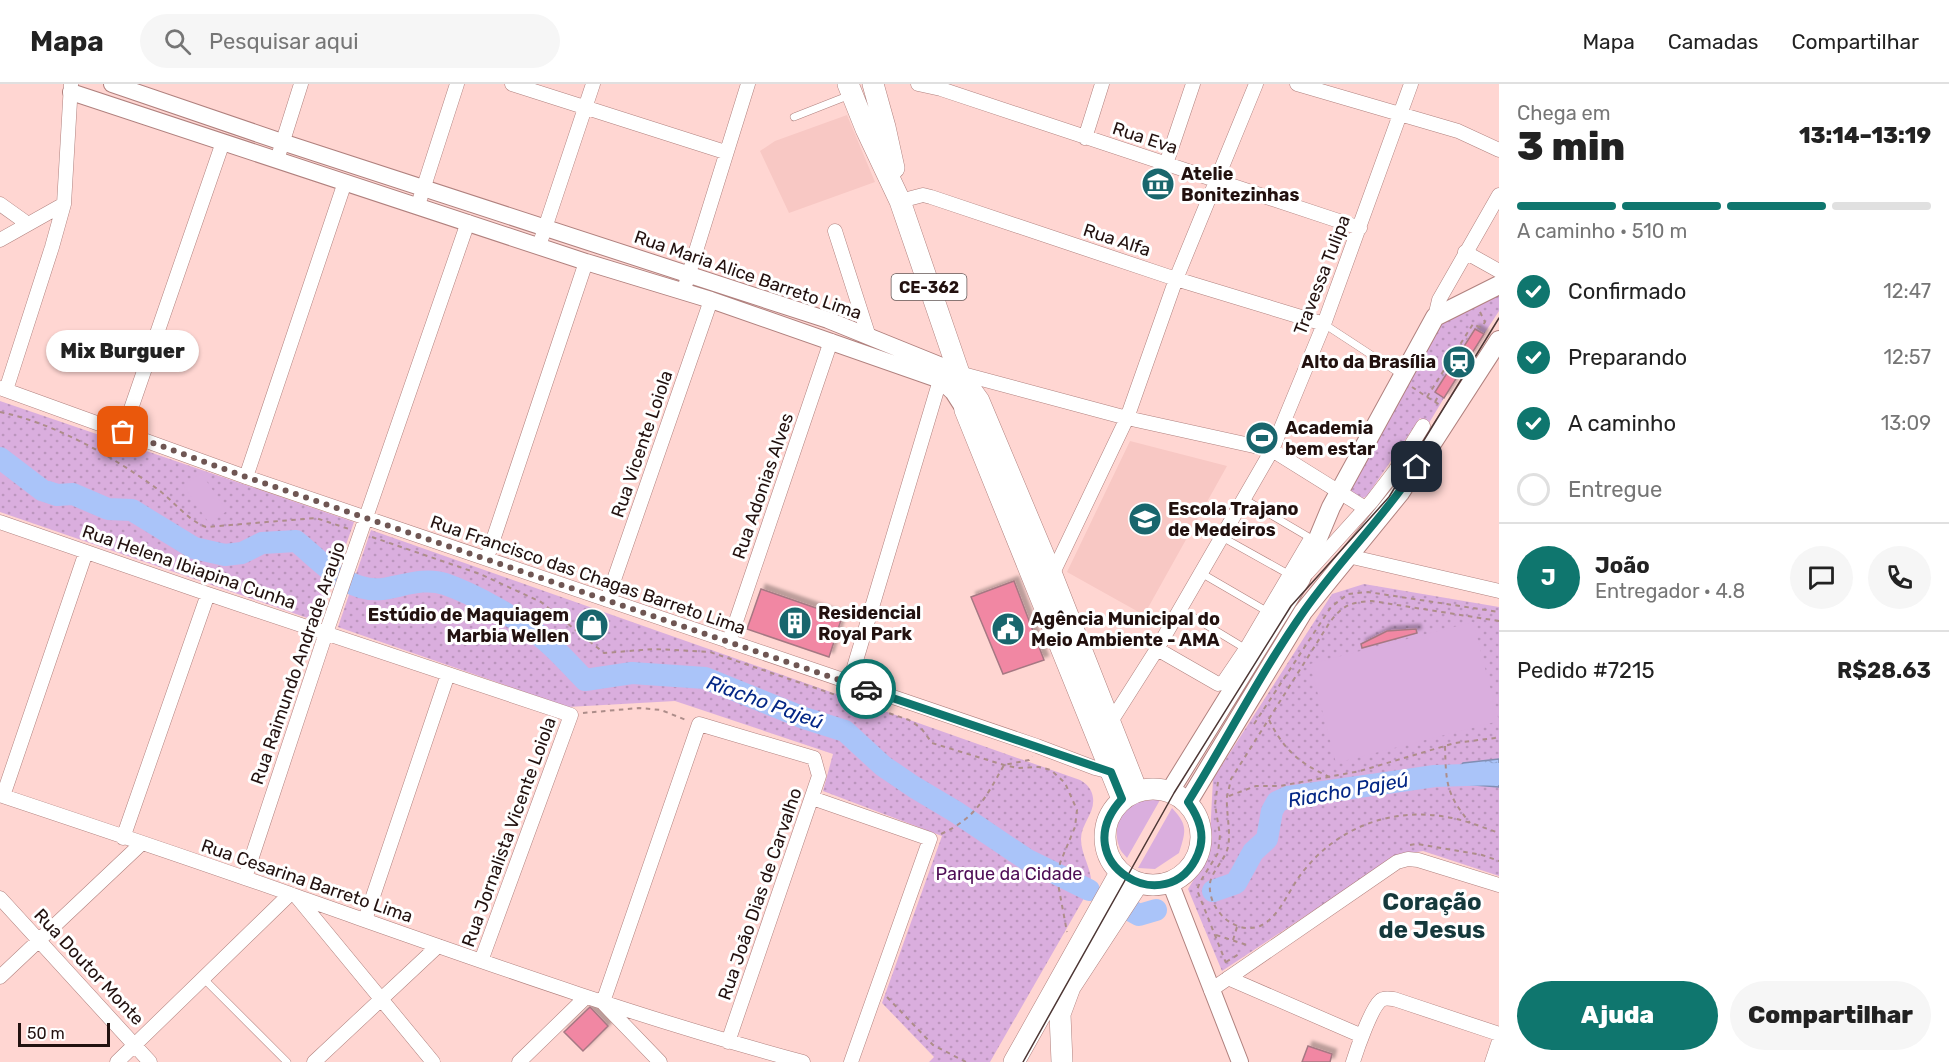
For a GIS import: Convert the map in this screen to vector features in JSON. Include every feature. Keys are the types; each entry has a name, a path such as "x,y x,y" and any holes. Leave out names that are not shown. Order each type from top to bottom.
{"main road":[{"name":"CE-362","path":"873,84 885,127 900,201 949,377 965,410 1111,772 1130,789"},
{"name":"CE-362","path":"850,89 900,201"},
{"path":"1179,797 1335,500 1435,317 1499,285"},
{"path":"1179,797 1303,612 1404,487 1493,361 1499,340"},
{"name":"CE-362","path":"949,377 979,401 1052,574 1110,723 1130,789"},
{"path":"1154,788 1179,797 1197,816 1202,831 1201,847 1195,862 1184,874 1170,882 1154,885 1129,878 1111,862 1106,849 1104,836 1106,822 1112,809 1130,789 1154,788"},
{"path":"1014,1062 1129,878"},
{"path":"1062,1062 1060,1014 1070,987 1129,878"}],"street":[{"name":"Rua Maria Alice Barreto Lima","path":"112,84 146,89 282,142 828,320 949,377"},
{"path":"277,160 301,84"},
{"path":"418,205 457,84"},
{"path":"512,84 725,152"},
{"path":"539,246 593,84"},
{"path":"683,291 748,84"},
{"name":"Rua Eva","path":"918,84 941,89 1360,228"},
{"path":"1085,138 1102,84"},
{"path":"1166,164 1193,84"},
{"path":"1052,574 1127,418 1176,279 1256,84"},
{"path":"1297,84 1458,131 1499,150"},
{"name":"Travessa Tulipa","path":"1110,723 1157,649 1272,450 1324,324 1411,84"},
{"name":"Rua Maria Alice Barreto Lima","path":"67,87 223,142 586,262 949,377 1272,450 1335,500 1365,508"},
{"path":"3,389 52,247 64,204 67,87"},
{"path":"123,432 223,142"},
{"path":"246,477 345,182"},
{"name":"Rua Alfa","path":"900,201 923,195 931,197 1176,279 1324,324"},
{"path":"1435,317 1439,300 1499,195"},
{"path":"0,204 28,224"},
{"path":"0,240 64,204"},
{"name":"Rua Raimundo Andrade Araujo","path":"245,878 326,633 468,222"},
{"path":"835,231 868,337"},
{"path":"1465,252 1499,272"},
{"path":"487,558 586,262"},
{"name":"Rua Vicente Loiola","path":"607,600 711,300"},
{"name":"Rua Adonias Alves","path":"729,642 831,341"},
{"path":"849,684 949,377"},
{"name":"Rua Francisco das Chagas Barreto Lima","path":"3,389 246,477 1111,772"},
{"path":"1157,649 1218,684 1227,680 1268,612 1296,577 1365,508 1395,471 1423,426"},
{"path":"1296,577 1312,539 1335,500"},
{"name":"Rua Helena Ibiapina Cunha","path":"0,522 571,715"},
{"path":"1,796 86,552"},
{"path":"1348,556 1497,587"},
{"path":"123,837 208,594"},
{"path":"365,920 448,674"},
{"name":"Rua Jornalista Vicente Loiola","path":"481,961 571,715"},
{"path":"660,1062 608,1004 699,724"},
{"name":"Rua João Dias de Carvalho","path":"699,724 814,758 819,776 728,1042"},
{"name":"Rua Cesarina Barreto Lima","path":"1,796 586,997 728,1042 803,1062"},
{"path":"812,798 930,839 851,1062"},
{"path":"0,977 141,844"},
{"path":"1211,990 1397,862 1408,859 1418,860 1499,885"},
{"path":"1170,882 1240,1062"},
{"path":"117,1062 293,895 381,997 433,1062"},
{"name":"Rua Doutor Monte","path":"0,898 150,1062"},
{"path":"314,1062 438,946"},
{"path":"1228,978 1362,1036"},
{"path":"519,1062 586,997"},
{"path":"1353,1062 1362,1036 1379,1002 1385,998 1499,1034"},
{"path":"1492,1062 1499,1041"}],"lane":[{"path":"794,117 850,89"},
{"path":"1324,324 1401,377"},
{"path":"1242,499 1312,539"},
{"path":"1222,537 1296,577"},
{"path":"1201,573 1268,612"},
{"path":"1180,609 1246,649"},
{"path":"203,978 287,1062"}],"path":[{"path":"1401,377 1427,397 1473,324 1480,330 1485,321"},
{"path":"1435,402 1439,395"},
{"path":"0,412 16,415 70,437 125,465 168,497 195,523 206,527 316,518 480,574 541,602 604,653 654,650 710,652 909,720 921,728 932,743 1004,765 1051,770 1071,792 1077,810 1075,827 1060,862 1058,884 1067,935"},
{"path":"1250,730 1331,607 1348,594 1368,592 1499,612"},
{"path":"1499,621 1372,601 1354,602 1340,609 1231,779 1227,796 1228,846 1224,858 1210,881 1210,891 1216,908 1228,921 1237,927 1248,928 1261,925 1273,917 1301,874 1336,838 1368,823 1403,816 1444,817 1499,833"},
{"path":"571,715 639,708 661,710 699,724"},
{"path":"1269,720 1276,734 1298,760 1330,777"},
{"path":"1227,796 1256,786 1280,786 1360,771 1445,746 1495,738 1499,735"},
{"path":"930,839 959,826 988,794 1004,765 1029,760 1037,746"},
{"path":"1445,746 1446,783 1456,806 1470,823"},
{"path":"1219,778 1215,805 1220,835 1218,853 1197,890 1226,962"},
{"path":"1233,940 1237,927"},
{"path":"1215,934 1250,946"},
{"path":"877,987 933,1044 966,1062"}],"shaded area":[{"path":"847,115 875,182 789,213 760,151 775,141"},
{"name":"Escola Trajano de Medeiros","path":"1130,441 1227,466 1144,615 1067,572"}],"green space":[{"path":"1499,292 1499,311 1484,334 1474,329 1435,391 1444,398 1429,423 1420,418 1367,496 1361,499 1343,488 1437,321"},
{"path":"0,401 354,522 319,622 0,512"},
{"path":"201,473 227,511 209,523 183,485"},
{"name":"Parque da Cidade","path":"371,530 1085,783 1090,789 1093,803 1081,839 1091,886 990,1062 929,1062 934,1057 882,1003 942,836 823,791 833,754 675,701 568,707 338,627"},
{"path":"1364,584 1499,607 1499,876 1423,851 1398,855 1222,971 1188,889 1209,855 1213,779 1332,594"},
{"path":"1473,622 1499,721 1336,763 1310,664"},
{"path":"1160,800 1127,858 1120,849 1117,839 1120,818 1134,803"},
{"path":"1172,808 1181,819 1184,829 1179,853 1155,869 1138,868"}],"water":[{"path":"1499,759 1499,787 1462,784 1453,775 1463,763"}],"building":[{"name":"Alto da Brasília","path":"1475,329 1484,334 1444,398 1435,392"},
{"name":"Agência Municipal do Meio Ambiente - AMA","path":"1014,581 1044,660 1003,674 971,597"},
{"name":"Residencial Royal Park","path":"761,589 842,617 829,657 747,629"},
{"path":"1416,629 1417,633 1362,648 1361,644 1387,631"},
{"path":"590,1007 608,1026 583,1051 564,1032"},
{"path":"1308,1046 1332,1054 1330,1062 1302,1062"}],"waterway":[{"name":"Riacho Pajeú","path":"0,458 42,490 57,495 73,494 108,509 132,510 194,548 225,555 242,553 262,543 296,541 335,574 357,586 382,589 429,581 457,588 525,625 551,646 585,680 632,673 705,678 804,718 845,731 883,766 914,787 1026,859 1089,890"},
{"name":"Riacho Pajeú","path":"1213,891 1236,883 1253,852 1267,839 1272,811 1277,802 1288,797 1435,776 1499,774"},
{"name":"Riacho Pajeú","path":"1128,909 1139,915 1156,910"}],"tram line":[{"path":"1023,1062 1174,793 1291,606 1389,497 1499,318"}],"way so far":[{"path":"123,432 246,477 866,689"}],"place":[{"name":"Atelie Bonitezinhas","path":"1158,184"},
{"name":"Alto da Brasília","path":"1459,362"},
{"name":"Mix Burguer","path":"123,432"},
{"name":"Academia bem estar","path":"1262,438"},
{"name":"Escola Trajano de Medeiros","path":"1145,519"},
{"name":"Residencial Royal Park","path":"795,623"},
{"name":"Estúdio de Maquiagem Marbia Wellen","path":"592,625"},
{"name":"Agência Municipal do Meio Ambiente - AMA","path":"1008,629"}],"district":[{"name":"Coração de Jesus","path":"1432,916"}],"route":[{"path":"866,689 1111,772 1122,799 1112,809 1106,822 1104,836 1111,862 1120,873 1138,883 1154,885 1170,882 1184,874 1195,862 1201,847 1202,831 1197,816 1188,802 1249,698 1303,612 1394,500 1417,467"}]}
